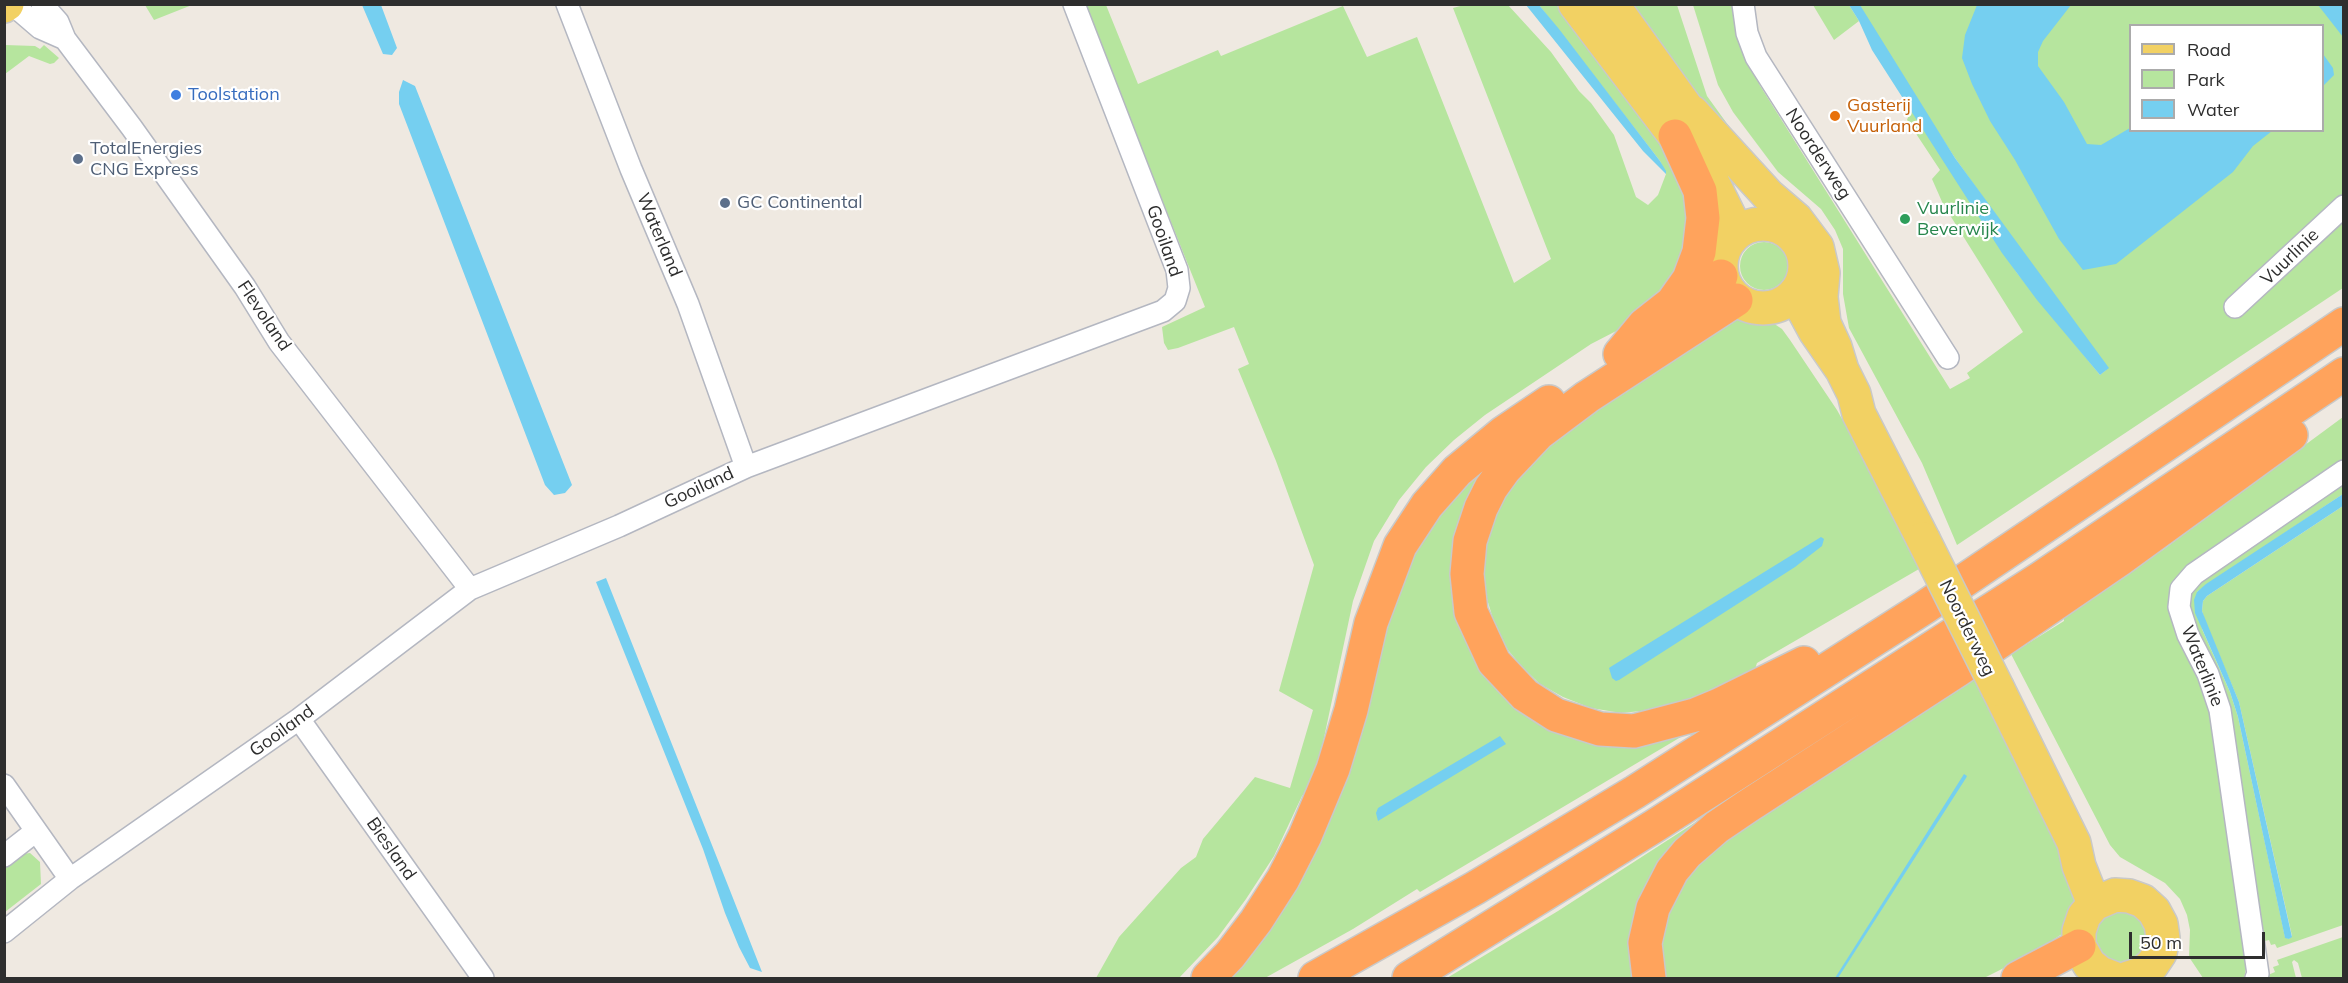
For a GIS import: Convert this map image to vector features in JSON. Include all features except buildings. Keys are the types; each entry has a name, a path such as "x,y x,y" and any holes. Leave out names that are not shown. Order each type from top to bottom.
{"highway":[{"path":"1620,354 1644,325 1672,303 1689,279 1699,252 1703,218 1700,191 1683,124"},
{"path":"1208,978 1230,955 1256,921 1305,836 1333,769 1351,710 1371,623 1385,583 1400,546 1427,505 1457,471 1503,433 1699,298 1729,288"},
{"path":"1729,288 1539,433 1504,470 1491,488 1481,508 1470,541 1467,574 1471,612 1494,662 1525,695 1556,715 1600,729 1634,731 1695,715 1719,705 1924,607"},
{"path":"1315,978 1475,888 1635,792 1924,607 2343,324"},
{"path":"1409,978 1656,825 2038,580 2343,374"},
{"path":"1649,978 1645,943 1659,893 1672,871 1687,853 1710,833 1958,670 2119,560 2331,406 2343,393"},
{"path":"2018,978 2085,967"}],"main road":[{"name":"Noorderweg","path":"1575,4 1683,124 1796,219 1817,247 1823,273 1821,297 1824,323 1835,346 1842,370"},
{"name":"Noorderweg","path":"1612,4 1683,124 1710,177 1750,227"},
{"path":"1778,226 1790,233 1802,249 1806,269 1802,283 1786,300 1756,308 1729,288 1720,264 1723,252 1728,241 1750,227 1778,226"},
{"name":"Noorderweg","path":"1786,300 1815,330 1842,370 1854,394 1859,414 2074,843 2091,859 2104,900"},
{"name":"Noorderweg","path":"1786,300 1799,334 1841,395 1859,414"},
{"path":"2085,967 2079,931 2084,916 2104,900 2129,896 2143,901 2154,911 2161,924 2163,938 2160,953 2148,974"}],"street":[{"name":"Flevoland","path":"12,4 40,28 65,39"},
{"name":"Flevoland","path":"42,4 58,22 65,39 132,128 245,287 279,342 470,589"},
{"name":"Waterland","path":"567,4 632,170 688,304 746,467"},
{"name":"Gooiland","path":"4,932 70,879 299,719 470,589 619,526 746,467 1163,311 1175,301 1179,288 1177,270 1074,4"},
{"name":"Noorderweg","path":"1743,4 1747,33 1756,57 1948,358"},
{"name":"Vuurlinie","path":"2235,307 2343,206"},
{"name":"Waterlinie","path":"2256,978 2220,710 2208,674 2188,635 2180,607 2181,589 2194,574 2343,471"},
{"name":"Biesland","path":"299,719 483,978"},
{"path":"4,785 70,879"},
{"path":"4,856 36,831"}],"green space":[{"path":"1624,4 1677,5 1707,96 1757,165 1755,175"},
{"path":"145,5 192,5 154,20"},
{"path":"1084,5 1106,5 1138,84 1218,50 1221,56 1343,6 1367,57 1417,37 1514,283 1551,259 1453,8 1464,5 1508,5 1551,52 1614,135 1636,197 1648,205 1658,195 1666,174 1660,161 1539,5 1560,5 1662,136 1692,209 1680,274 1622,328 1591,344 1485,415 1426,467 1399,500 1374,541 1353,601 1321,752 1309,788 1302,796 1274,856 1246,899 1218,937 1179,978 1096,978 1119,937 1181,868 1196,857 1203,839 1255,777 1290,788 1313,710 1279,691 1314,565 1276,461 1238,369 1249,364 1234,327 1178,348 1168,350 1164,343 1162,327 1205,307"},
{"path":"1693,5 1738,5 1765,80 1759,84 1950,389 1970,378 1967,373 2023,332 1943,204 1932,179 1940,170 1907,120 1911,109 2017,273 2100,375 2106,370 1955,158 1855,5 2343,5 2343,288 1957,545 1922,463 1849,328 1843,294 1843,249 1835,230 1821,209 1778,172 1733,112 1718,85"},
{"path":"1813,5 1849,5 1859,21 1834,40"},
{"path":"5,45 35,46 40,49 44,45 59,58 50,64 29,56 5,74"},
{"path":"1759,242 1769,242 1781,249 1788,261 1788,271 1781,283 1769,290 1759,290 1744,279 1740,271 1740,261 1751,246"},
{"path":"1737,314 1770,321 1782,329 1790,340 1837,410 1869,467 1919,569 1757,663 1755,669 1691,699 1651,710 1621,713 1591,708 1563,697 1540,684 1523,668 1497,632 1484,589 1483,558 1496,512 1509,489 1530,462 1568,429"},
{"path":"1550,413 1460,555 1525,704 1696,728 1420,892 1417,889 1353,929 1265,978 1221,978 1246,950 1381,616 1427,517"},
{"path":"2343,417 2343,463 2182,572 2169,590 2173,615 2205,694 2219,743 2247,964 2244,978 2203,978 2189,957 2190,930 2180,899 2165,883 2120,857 2110,845 2011,654 2064,621 2064,616 2164,549"},
{"path":"2343,477 2343,494 2197,592 2202,629 2230,692 2238,717 2285,937 2289,939 2292,936 2239,702 2205,621 2202,611 2203,601 2207,596 2343,506 2343,925 2277,948 2275,944 2271,945 2269,940 2265,941 2263,936 2234,777 2185,609 2194,577"},
{"path":"1974,679 2016,762 2023,764 2078,893 2066,930 2062,934 2032,954 1984,978 1666,978 1662,954 1665,918 1685,880 1702,861 1731,836"},
{"path":"1702,818 1707,826 1687,843 1643,978 1447,978 1558,911"},
{"path":"30,853 40,862 41,884 5,912 4,867 22,854"},
{"path":"2116,912 2126,912 2139,919 2146,932 2146,942 2139,955 2126,962 2116,962 2107,958 2100,951 2096,942 2096,932 2100,923 2107,916"},
{"path":"2343,937 2343,978 2302,978 2298,963 2294,960 2292,962 2296,978 2270,978 2268,975 2275,972 2273,967 2279,965 2277,960"}],"water":[{"path":"362,5 381,5 397,48 392,55 383,54"},
{"path":"1526,5 1539,5 1559,29 1660,161 1666,174 1643,151"},
{"path":"1849,5 1860,5 1955,158 2109,368 2100,375 2037,300 2002,253 1872,50"},
{"path":"1977,5 2071,5 2043,41 2038,52 2038,66 2064,102 2087,144 2101,145 2129,129 2129,132 2271,132 2253,146 2233,172 2116,264 2083,270 2059,239 2015,160 1990,121 1962,58 1965,35"},
{"path":"2318,5 2343,5 2343,37"},
{"path":"2324,55 2333,68 2334,75 2324,85"},
{"path":"403,80 415,86 572,485 565,493 554,495 545,485 399,104 399,92"},
{"path":"2343,494 2343,506 2207,596 2203,601 2202,611 2239,702 2292,937 2289,939 2285,938 2238,717 2230,692 2195,613 2194,600 2197,592 2206,584"},
{"path":"1821,537 1824,539 1822,546 1795,567 1619,680 1612,678 1609,668"},
{"path":"606,578 762,972 750,968 725,913 703,849 596,582"},
{"path":"1500,736 1506,744 1378,821 1376,813 1378,808"},
{"path":"1964,774 1966,778 1838,978 1835,978"}],"place":[{"name":"Toolstation","path":"176,95"},
{"name":"Gasterij Vuurland","path":"1835,116"},
{"name":"TotalEnergies CNG Express","path":"78,159"},
{"name":"GC Continental","path":"725,203"},
{"name":"Vuurlinie Beverwijk","path":"1905,219"}]}
